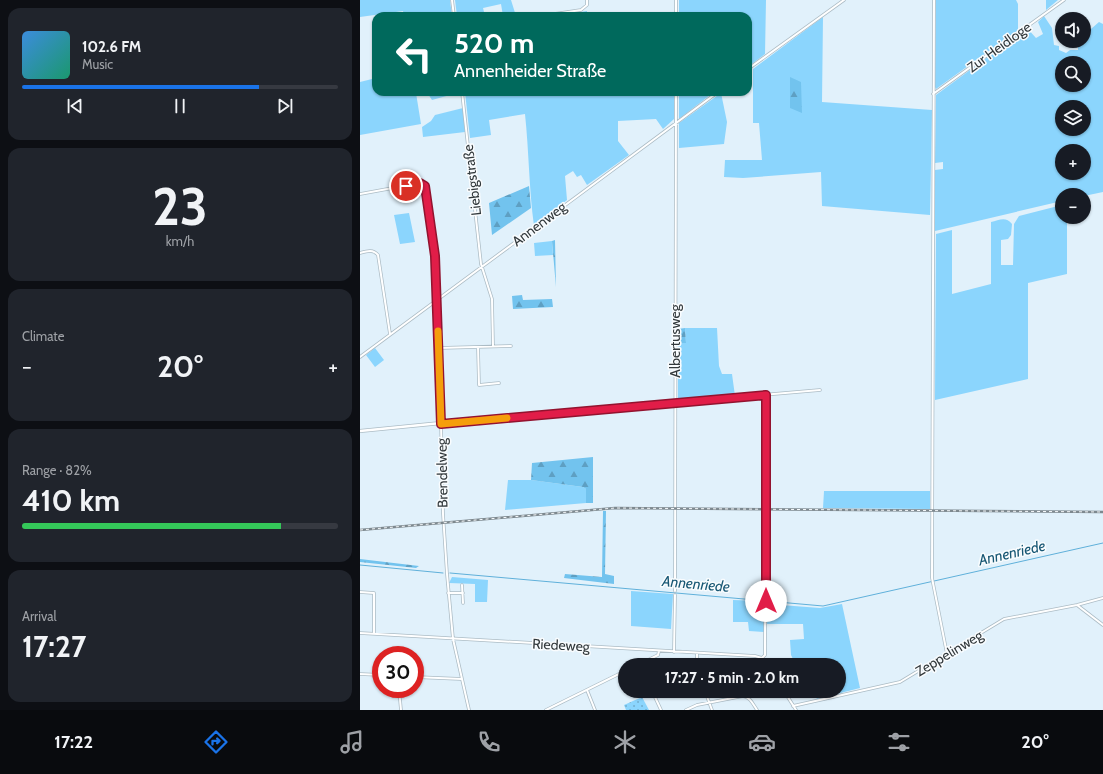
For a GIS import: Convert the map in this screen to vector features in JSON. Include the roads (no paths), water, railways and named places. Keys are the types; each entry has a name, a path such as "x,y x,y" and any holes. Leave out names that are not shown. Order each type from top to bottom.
{"street":[{"path":"452,0 454,12"},
{"path":"568,12 581,10 587,5 587,0"},
{"path":"676,0 676,12"},
{"path":"752,66 844,0"},
{"path":"934,0 932,584 947,654"},
{"name":"Zur Heidloge","path":"933,94 1064,0"},
{"name":"Liebigstraße","path":"462,96 481,267 490,289 492,300 493,346"},
{"name":"Albertusweg","path":"674,591 676,403 676,96"},
{"name":"Annenweg","path":"360,357 712,96"},
{"name":"Brendelweg","path":"360,194 420,183 425,186 435,256 443,514 448,593 453,639 468,710"},
{"path":"360,253 372,250 378,255 390,334"},
{"path":"438,348 510,346"},
{"path":"478,347 479,385 499,383"},
{"path":"360,431 820,390"},
{"path":"762,658 765,654 766,602 766,395"},
{"path":"462,585 463,603"},
{"path":"360,592 374,593 374,634"},
{"path":"448,593 463,594"},
{"path":"674,595 674,652"},
{"name":"Zeppelinweg","path":"793,706 900,682 1004,619 1077,605 1103,598"},
{"path":"1077,605 1103,625"},
{"name":"Riedeweg","path":"360,633 762,658"},
{"path":"652,658 658,655 659,651"},
{"path":"697,653 697,658"},
{"path":"360,674 372,675"},
{"path":"546,710 618,674"},
{"path":"424,677 462,679"},
{"path":"587,690 595,710"},
{"path":"686,710 709,703 743,696 747,697 757,710"},
{"path":"400,698 401,710"},
{"path":"655,698 661,710"},
{"path":"707,698 712,710"},
{"path":"788,698 796,710"}],"waterway":[{"name":"Annenriede","path":"450,573 823,606 1103,543"},
{"name":"Annenriede","path":"360,565 443,573"}],"railway":[{"path":"360,530 615,508 1103,512"}]}
